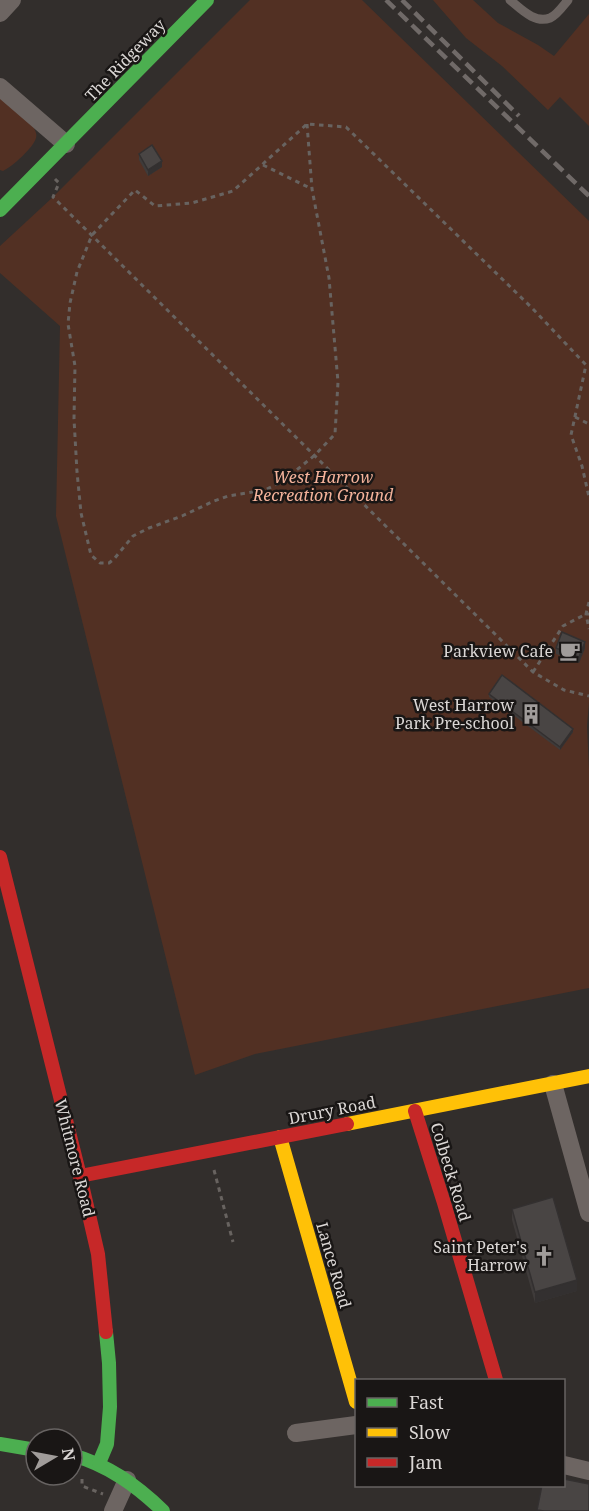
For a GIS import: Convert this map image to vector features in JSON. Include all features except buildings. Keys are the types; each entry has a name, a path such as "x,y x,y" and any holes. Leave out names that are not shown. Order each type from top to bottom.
{"street":[{"path":"0,13 12,0"},
{"name":"The Ridgeway","path":"2,204 66,144 207,0"},
{"path":"0,87 66,144"},
{"name":"Whitmore Road","path":"0,857 98,1254 109,1363 110,1407 107,1444 99,1463"},
{"name":"Drury Road","path":"80,1176 589,1076"},
{"path":"553,1084 589,1213"},
{"name":"Colbeck Road","path":"416,1111 496,1379"},
{"name":"Lance Road","path":"280,1137 355,1395"},
{"path":"296,1433 355,1425"},
{"path":"0,1444 24,1448"},
{"path":"84,1459 99,1463 127,1480 163,1511"},
{"path":"565,1466 589,1470"},
{"path":"113,1511 127,1480"}],"lane":[{"path":"510,0 526,14 540,19 551,17 568,0"}],"path":[{"path":"307,123 312,189 329,278 338,382 335,435 283,481 265,490 228,496 133,536 109,563 100,563 91,555 81,513 74,419 75,366 68,324 77,272 92,235 135,190 155,206 192,203 233,191 307,123 346,127 532,308 586,365 571,435 582,466 589,497"},
{"path":"263,165 312,189"},
{"path":"51,176 59,183 53,196 533,672 564,690 589,696"},
{"path":"575,417 589,424"},
{"path":"589,602 589,629"},
{"path":"533,672 563,626 588,614"},
{"path":"208,1151 233,1242"},
{"path":"84,1487 104,1495"}],"green space":[{"name":"West Harrow Recreation Ground","path":"250,0 362,0 589,221 589,702 587,726 589,988 255,1054 195,1075 56,516 60,326 0,273 0,246 53,197"},
{"path":"433,0 473,0 498,23 554,56 589,14 589,126 560,97 548,110 502,66 466,38"},
{"path":"0,94 34,128 36,135 27,151 3,171 0,170"}],"railway":[{"path":"386,0 589,196"},
{"path":"402,0 519,116"}],"traffic: fast":[{"path":"0,210 207,0"},
{"path":"99,1463 107,1444 110,1407 106,1332"},
{"path":"0,1444 24,1448"},
{"path":"84,1459 121,1477 163,1511"}],"traffic: slow":[{"path":"347,1124 589,1076"},
{"path":"280,1137 355,1399"}],"traffic: jam":[{"path":"0,857 98,1254 106,1332"},
{"path":"415,1111 496,1379"},
{"path":"80,1176 347,1124"}],"place":[{"name":"Parkview Cafe","path":"570,651"},
{"name":"West Harrow Park Pre-school","path":"531,714"},
{"name":"Saint Peter's Harrow","path":"544,1256"}]}
